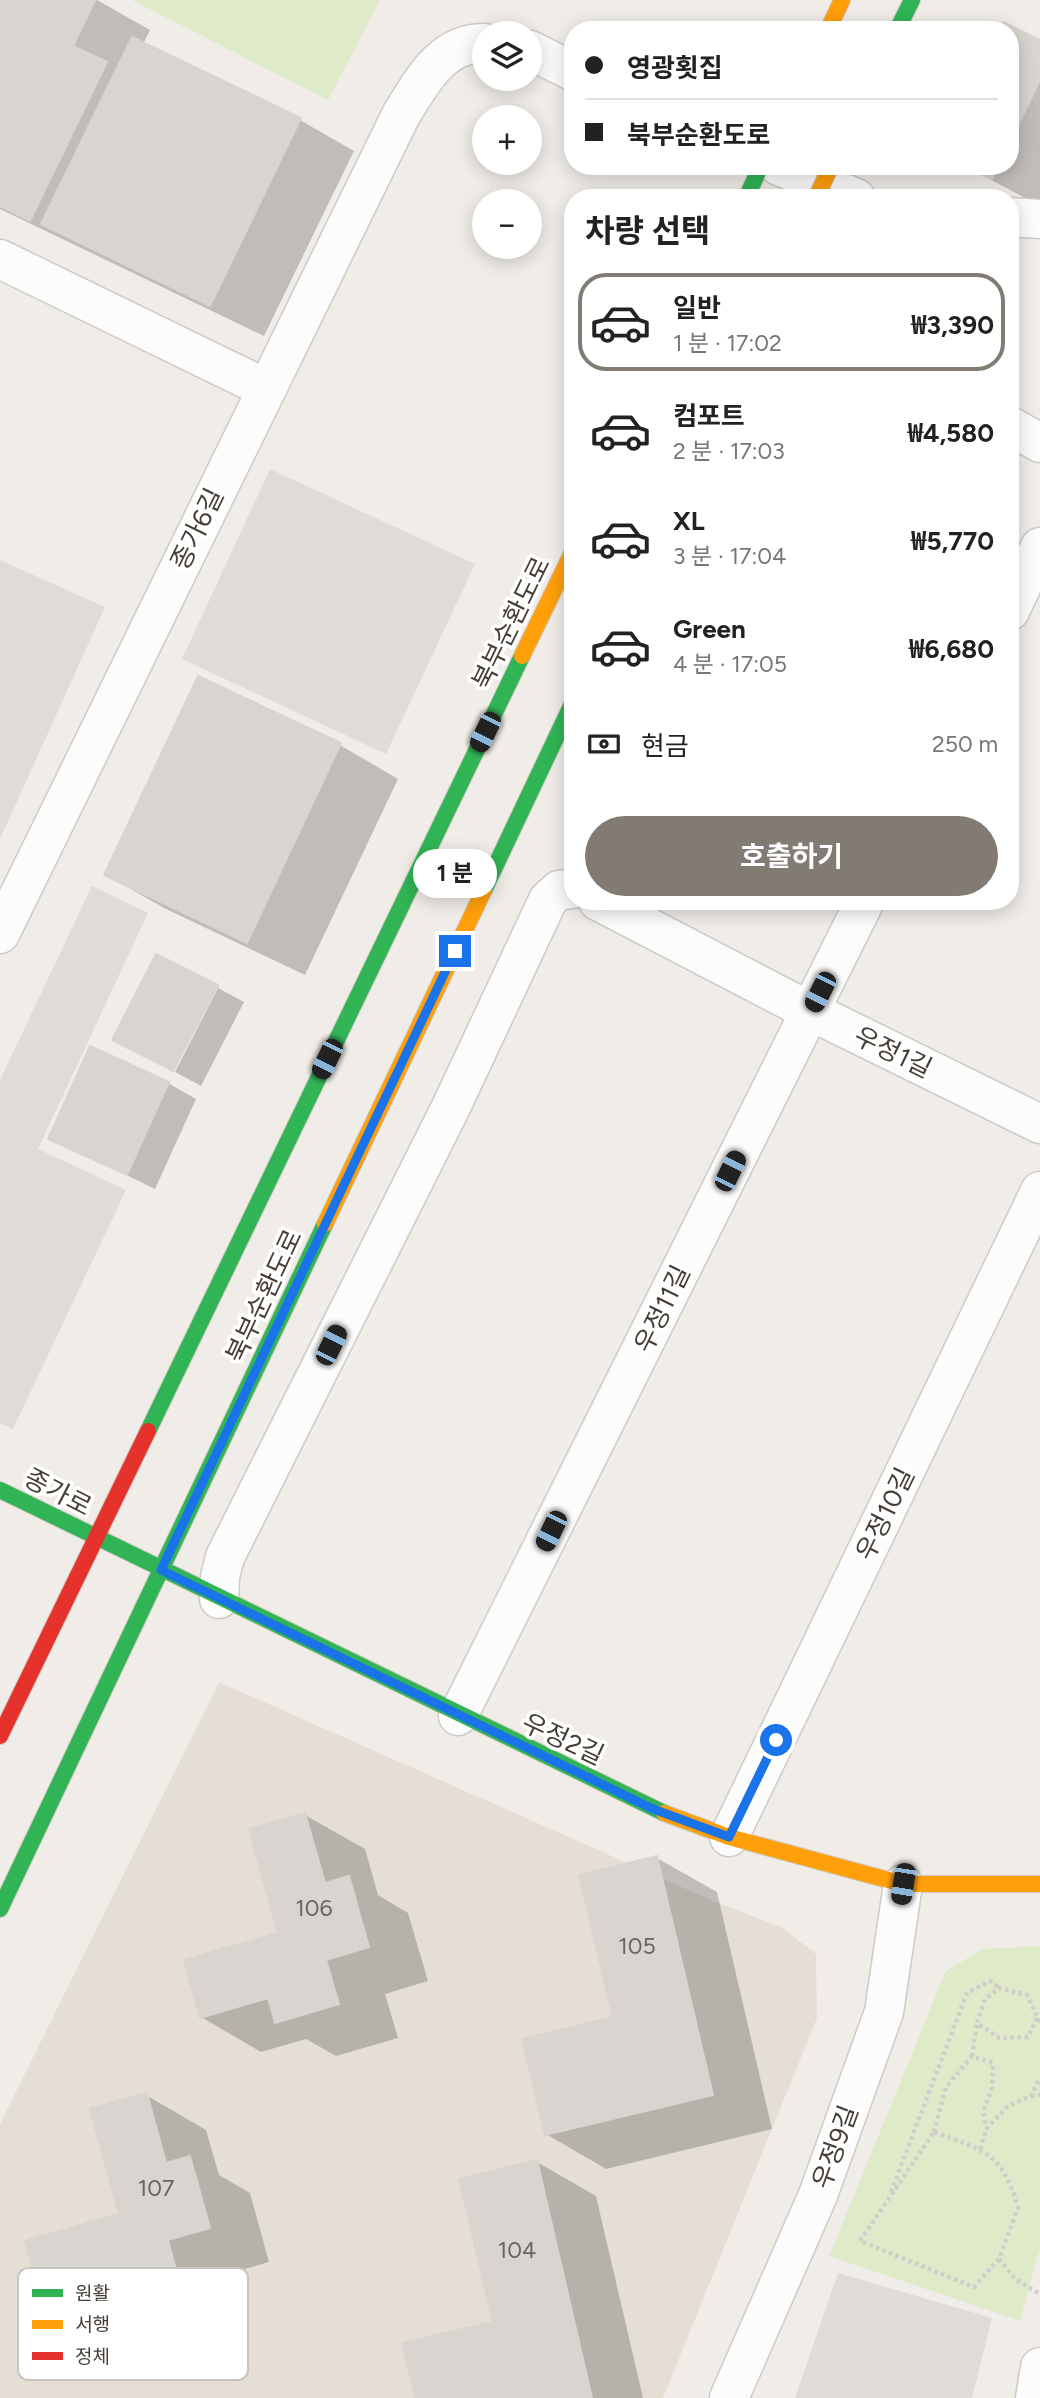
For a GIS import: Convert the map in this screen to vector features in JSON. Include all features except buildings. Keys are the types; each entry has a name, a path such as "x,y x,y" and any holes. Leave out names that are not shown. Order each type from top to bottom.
{"main road":[{"path":"832,21 842,0"},
{"path":"901,21 909,5"},
{"name":"북부순환도로","path":"0,1736 564,570"},
{"name":"북부순환도로","path":"2,1908 564,721"},
{"name":"종가로","path":"0,1490 95,1537"},
{"name":"우정2길","path":"95,1537 458,1717 653,1809 729,1837 903,1884 1040,1884"}],"street":[{"name":"종가6길","path":"0,934 401,115 432,64 472,43"},
{"path":"542,56 564,67"},
{"path":"805,181 829,189"},
{"path":"1019,218 1040,219"},
{"path":"0,259 265,388"},
{"path":"1019,431 1040,443"},
{"path":"1019,592 1040,547"},
{"path":"219,1599 220,1577 225,1557 451,1107 548,900 559,890 564,890"},
{"name":"우정1길","path":"615,910 810,1011 1040,1124"},
{"name":"우정11길","path":"458,1717 860,910"},
{"name":"우정10길","path":"729,1837 1040,1191"},
{"name":"우정9길","path":"729,2398 818,2195 884,2012 903,1884"},
{"path":"1035,2398 1040,2367"}],"path":[{"path":"888,2199 967,1993 990,1981 999,1988 1027,1995 1039,2020 1028,2037 999,2038 976,2023"},
{"path":"934,2133 980,2149 1001,2165 1018,2208 999,2259 974,2287 860,2241 934,2133 946,2087 972,2056 976,2023 985,1999 999,1988"},
{"path":"972,2056 993,2063 992,2088 983,2112 987,2128"},
{"path":"1031,2096 1040,2078"},
{"path":"980,2149 987,2128 1008,2106 1040,2095"},
{"path":"999,2259 1015,2279 1040,2294"}],"shaded area":[{"path":"270,469 475,564 386,754 182,659"},
{"path":"0,560 105,607 0,839"},
{"path":"92,886 148,913 38,1149 126,1190 13,1429 0,1423 0,1080"},
{"path":"219,1682 713,1901 781,1927 816,1954 817,2018 663,2398 0,2398 0,2124"},
{"path":"838,2273 992,2318 972,2398 795,2398"}],"green space":[{"path":"132,0 380,0 328,100"},
{"path":"1040,1946 1040,2247 1020,2321 829,2256 946,1971 983,1949"}],"traffic: fast":[{"path":"902,21 912,0"},
{"path":"750,189 757,175"},
{"path":"148,1431 522,656"},
{"path":"484,890 564,721"},
{"path":"0,1909 325,1224"},
{"path":"0,1490 664,1813"}],"traffic: slow":[{"path":"832,21 842,0"},
{"path":"820,189 827,175"},
{"path":"522,656 564,569"},
{"path":"325,1224 484,890"},
{"path":"664,1813 729,1837 903,1884 1040,1884"}],"traffic: jam":[{"path":"0,1736 148,1431"}],"route":[{"path":"455,951 161,1570 458,1717 653,1809 729,1837 776,1740"}]}
